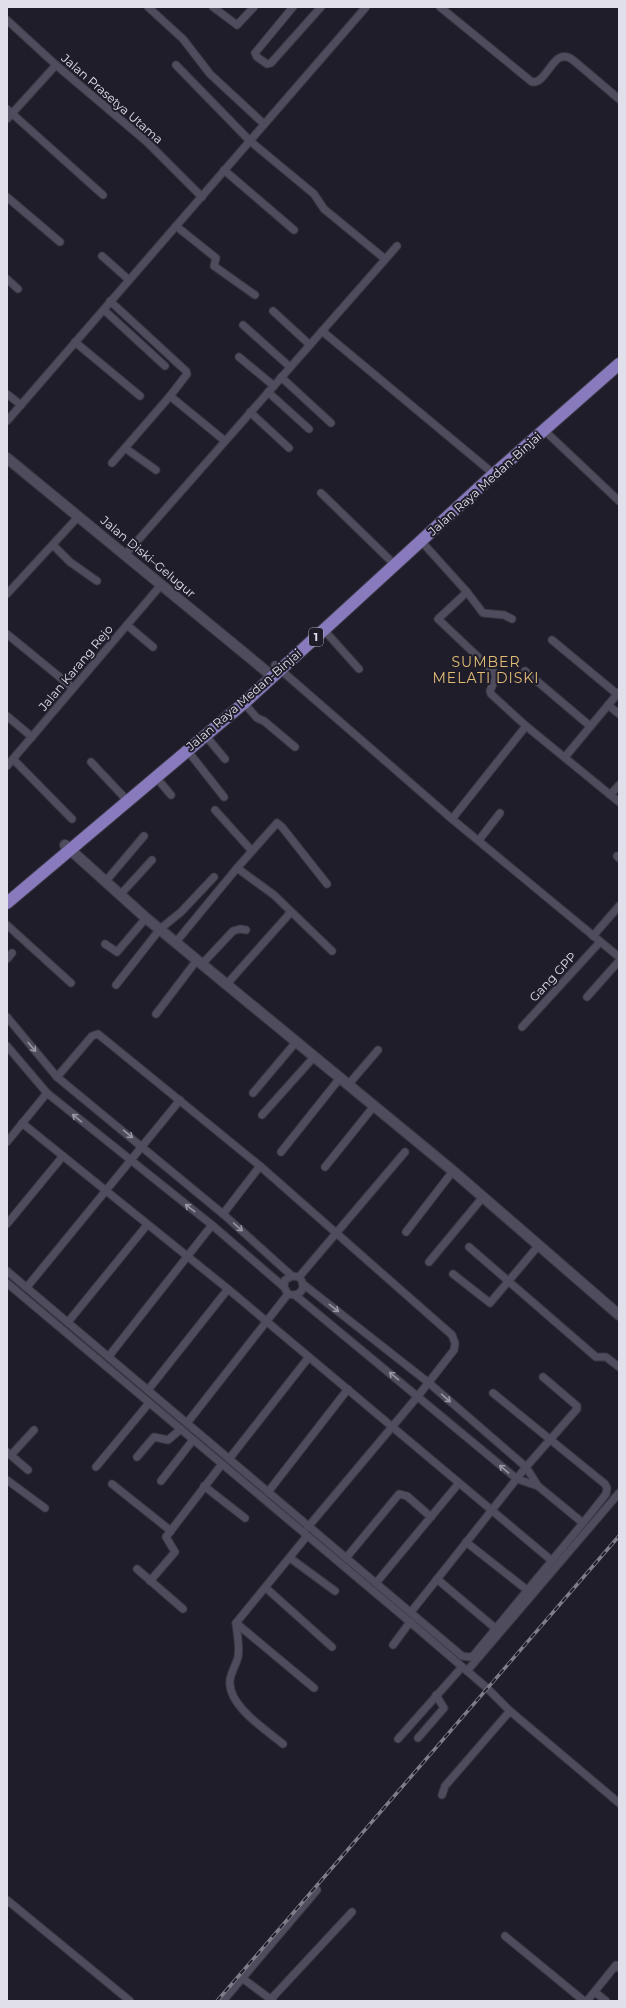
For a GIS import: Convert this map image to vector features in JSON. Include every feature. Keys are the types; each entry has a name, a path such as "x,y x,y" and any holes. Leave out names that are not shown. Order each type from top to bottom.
{"highway":[{"name":"Jalan Raya Medan-Binjai","path":"7,894 67,848 244,703 274,671 489,470 619,356"},
{"name":"Jalan Raya Medan-Binjai","path":"7,903 123,796 324,630 422,542 494,474 545,431 619,364"}],"main road":[{"name":"Jalan Diski–Gelugur","path":"7,458 161,585 274,671"},
{"path":"67,848 146,918 226,985 453,1171 619,1315"}],"street":[{"path":"148,7 183,39 210,74 264,124"},
{"path":"212,7 238,25 254,7"},
{"path":"293,7 255,53 257,57 267,64 271,63 321,7"},
{"path":"7,421 366,7"},
{"path":"440,7 532,82 539,80 558,58 566,57 573,60 619,99"},
{"name":"Jalan Prasetya Utama","path":"7,20 56,65 147,142 202,197"},
{"path":"56,65 9,114 103,195"},
{"path":"176,65 250,141 314,194 324,209 385,259"},
{"path":"224,170 294,230"},
{"path":"7,197 60,242"},
{"path":"176,226 216,258 214,266 255,295"},
{"path":"125,555 397,246"},
{"path":"102,256 129,280"},
{"path":"7,279 18,289"},
{"path":"110,301 186,371 185,376 170,396 112,463"},
{"path":"104,310 165,366"},
{"path":"273,311 310,345"},
{"path":"243,325 290,367"},
{"path":"322,331 489,470"},
{"path":"75,342 140,396"},
{"path":"239,357 274,386"},
{"path":"281,377 331,423"},
{"path":"268,392 309,429"},
{"path":"7,394 21,405"},
{"path":"170,396 225,441"},
{"path":"250,412 289,448"},
{"path":"545,431 619,501"},
{"path":"125,448 156,470"},
{"path":"321,493 391,561"},
{"path":"7,594 78,516"},
{"path":"422,542 484,613 504,615 512,619"},
{"path":"53,545 70,562 96,581"},
{"name":"Jalan Karang Rejo","path":"7,766 161,585"},
{"path":"467,592 438,619 492,670 496,677 490,691 491,694 526,726 619,802"},
{"path":"127,625 153,647"},
{"path":"324,630 360,668"},
{"path":"7,634 73,688"},
{"path":"552,640 618,693 565,757"},
{"path":"274,671 619,957"},
{"path":"525,671 590,726"},
{"path":"244,703 257,718 264,721 295,747"},
{"path":"608,705 619,714"},
{"path":"7,716 32,737"},
{"path":"452,819 526,726"},
{"path":"205,735 225,759"},
{"path":"187,750 224,797"},
{"path":"12,760 72,820"},
{"path":"91,762 123,796"},
{"path":"155,776 171,796"},
{"path":"610,795 619,785"},
{"path":"215,810 252,851"},
{"path":"479,840 500,813"},
{"path":"176,942 237,868 279,823 327,884"},
{"path":"105,882 144,836"},
{"path":"120,895 152,860"},
{"path":"237,868 255,880 332,951"},
{"path":"116,985 160,929 180,912 214,878"},
{"path":"593,936 619,906"},
{"path":"226,985 291,912"},
{"path":"105,944 117,952 146,918"},
{"path":"7,925 71,983"},
{"path":"156,1014 200,962 233,931 237,929 246,930"},
{"name":"Gang GPP","path":"522,1027 600,942"},
{"path":"587,997 619,961"},
{"path":"7,1017 57,1077 142,1146 298,1279 429,1383 526,1467 538,1486 583,1523"},
{"path":"57,1077 92,1036 97,1033 260,1166 452,1335 455,1343 454,1350 429,1383 308,1527"},
{"path":"253,1092 296,1042"},
{"path":"7,1046 47,1093 130,1161 212,1225 292,1295 418,1396 517,1479 538,1486"},
{"path":"281,1152 344,1082 378,1050"},
{"path":"262,1115 314,1057"},
{"path":"7,1142 47,1093"},
{"path":"27,1287 180,1100"},
{"path":"324,1167 374,1106"},
{"path":"22,1123 106,1189 147,1225 266,1321 551,1560"},
{"path":"284,1287 285,1280 298,1279 336,1232 405,1152"},
{"path":"7,1224 63,1156"},
{"path":"223,1214 260,1166"},
{"path":"406,1232 453,1171"},
{"path":"429,1262 483,1197"},
{"path":"68,1322 147,1225"},
{"path":"108,1356 212,1225"},
{"path":"454,1274 488,1302 493,1301 539,1245"},
{"path":"469,1247 596,1357 606,1357 619,1367"},
{"path":"7,1271 308,1527 465,1657 473,1656 494,1628 606,1494 606,1486 493,1393"},
{"path":"187,1423 266,1321 292,1295 302,1291 298,1279"},
{"path":"7,1283 410,1622 487,1688 510,1711 619,1803"},
{"path":"148,1390 228,1290"},
{"path":"229,1459 309,1357"},
{"path":"411,1612 526,1467 578,1408 543,1377"},
{"path":"268,1492 348,1389"},
{"path":"96,1467 149,1403"},
{"path":"137,1457 154,1437 168,1440 181,1429"},
{"path":"28,1470 9,1453 34,1430"},
{"path":"161,1481 193,1440"},
{"path":"150,1581 175,1552 166,1539 204,1486 222,1464"},
{"path":"7,1480 45,1508"},
{"path":"376,1583 459,1483"},
{"path":"112,1484 171,1531"},
{"path":"204,1486 245,1518"},
{"path":"398,1739 436,1695 464,1669 619,1493"},
{"path":"346,1558 399,1494 407,1496 431,1517"},
{"path":"283,1744 240,1708 231,1692 230,1680 237,1662 238,1648 236,1623 307,1536"},
{"path":"466,1542 527,1590"},
{"path":"290,1558 335,1591"},
{"path":"137,1569 183,1609"},
{"path":"437,1579 494,1628"},
{"path":"266,1588 332,1647"},
{"path":"393,1645 410,1622"},
{"path":"236,1623 314,1688"},
{"path":"418,1738 444,1708 436,1695"},
{"path":"442,1796 445,1786 510,1711"},
{"path":"224,2001 317,1890"},
{"path":"7,1900 130,2001"},
{"path":"242,1978 272,2000 352,1912"},
{"path":"505,1936 585,2001 595,1992 616,1965 619,1968"},
{"path":"595,1992 606,2001"}],"railway":[{"path":"217,2001 619,1536"}],"district":[{"name":"SUMBER MELATI DISKI","path":"486,670"}]}
